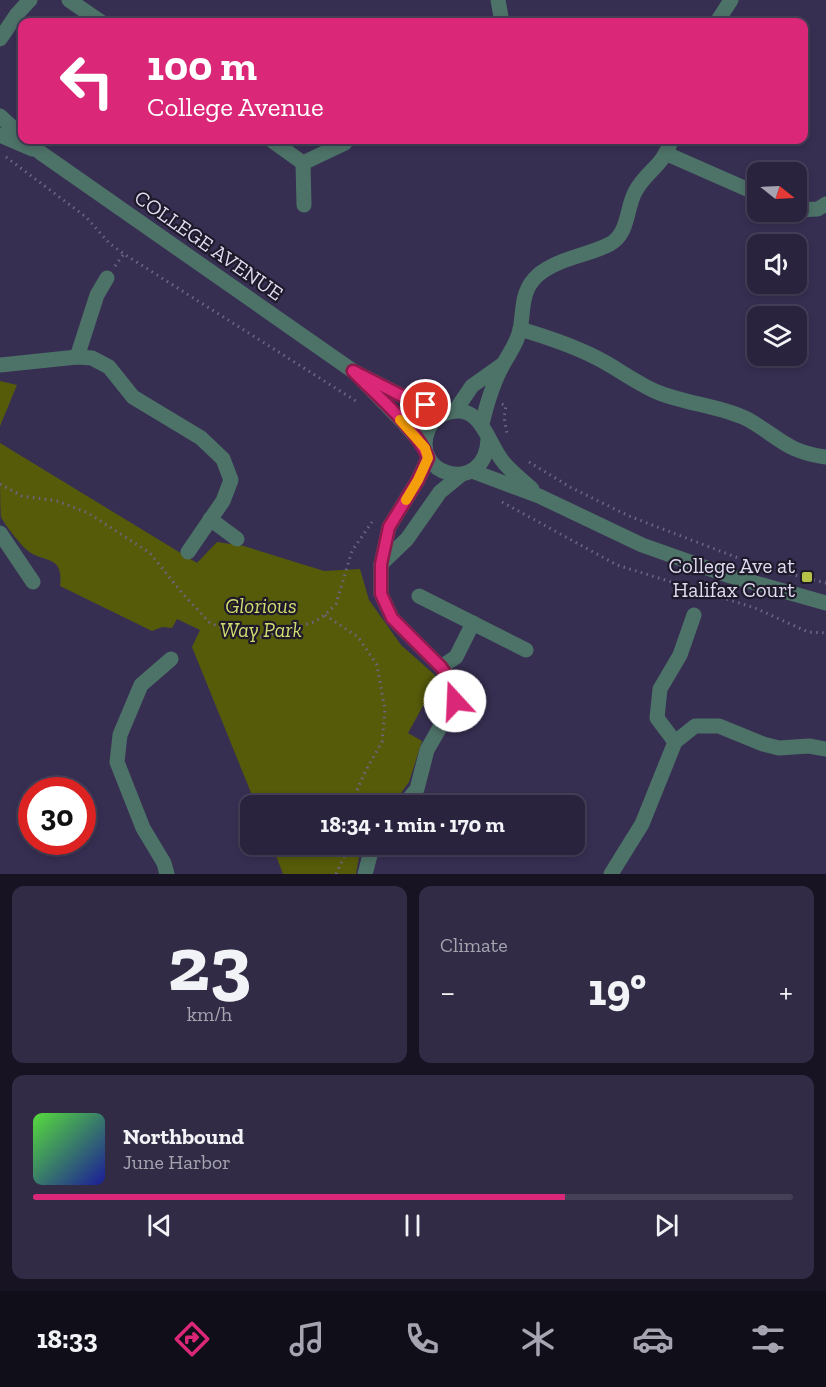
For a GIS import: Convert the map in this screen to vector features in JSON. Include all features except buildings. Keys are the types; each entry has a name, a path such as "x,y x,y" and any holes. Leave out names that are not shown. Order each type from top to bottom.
{"street":[{"path":"0,39 30,0"},
{"path":"69,0 96,18"},
{"path":"498,0 501,18"},
{"path":"720,18 731,0"},
{"path":"0,116 18,132"},
{"name":"COLLEGE AVENUE","path":"0,135 18,143"},
{"name":"COLLEGE AVENUE","path":"20,144 40,153"},
{"name":"COLLEGE AVENUE","path":"30,144 353,371 408,399 452,412 470,414 482,424 504,464 539,496"},
{"path":"277,144 303,163"},
{"path":"303,163 341,144"},
{"path":"482,424 489,397 503,364 515,346 520,329 523,300 537,276 562,261 611,243 624,230 636,192 669,147 747,188"},
{"path":"303,163 304,205"},
{"path":"807,210 818,209 826,204"},
{"path":"76,357 97,295 107,278"},
{"path":"520,329 560,341 597,358 656,391 687,403 747,420 786,446 807,455 826,457"},
{"path":"0,365 76,357 92,358 109,367 133,396 201,438 223,459 231,480 223,501 188,552"},
{"path":"412,795 417,789 427,750 455,701 454,686 441,667 392,618 381,594 381,564 389,527 418,480 427,453 425,437 432,423 440,416 452,412 472,386 503,364"},
{"name":"COLLEGE AVENUE","path":"353,371 403,422 427,453 433,465 442,471 451,474 467,473 539,496 642,544 727,575 826,603"},
{"path":"381,564 407,539 440,492 485,458 488,438"},
{"path":"210,519 237,539"},
{"path":"0,533 33,582"},
{"path":"419,596 526,650"},
{"path":"675,742 657,718 660,689 680,655 693,615"},
{"path":"441,667 456,657 473,623"},
{"path":"167,874 164,863 143,828 117,762 120,735 141,685 171,659"},
{"path":"612,874 642,824 675,742 695,726 719,726 779,748 809,746 826,749"},
{"path":"365,874 370,855"}],"path":[{"path":"0,152 87,218 109,243 124,254 360,404"},
{"path":"489,397 506,406 504,417 507,436"},
{"path":"525,460 570,487 628,516 755,564"},
{"path":"0,484 22,496 57,501 88,513 150,553 210,623 235,633 262,637 314,622 336,604 352,551 377,515"},
{"path":"495,498 617,565 754,608 808,632 826,633"},
{"path":"785,572 826,583"},
{"path":"325,615 357,637 377,665 384,710 382,742 355,795"},
{"path":"336,874 345,855"}],"green space":[{"path":"0,381 17,385 0,426"},
{"name":"Glorious Way Park","path":"0,443 197,563 217,542 244,546 324,571 360,569 369,600 401,645 436,676 440,686 441,700 438,711 424,704 408,733 422,741 409,782 399,795 252,795 192,647 200,630 177,619 172,628 162,627 152,631 60,586 59,568 56,564 27,550 1,517"},
{"path":"276,855 359,855 356,874 283,874"}],"slow traffic":[{"path":"400,420 425,448 428,458 406,500"}],"place":[{"name":"College Ave at Halifax Court","path":"807,577"}],"route":[{"path":"426,405 408,399 353,371 425,448 428,458 418,480 389,527 381,564 381,594 392,618 441,667 454,686 455,701"}]}
